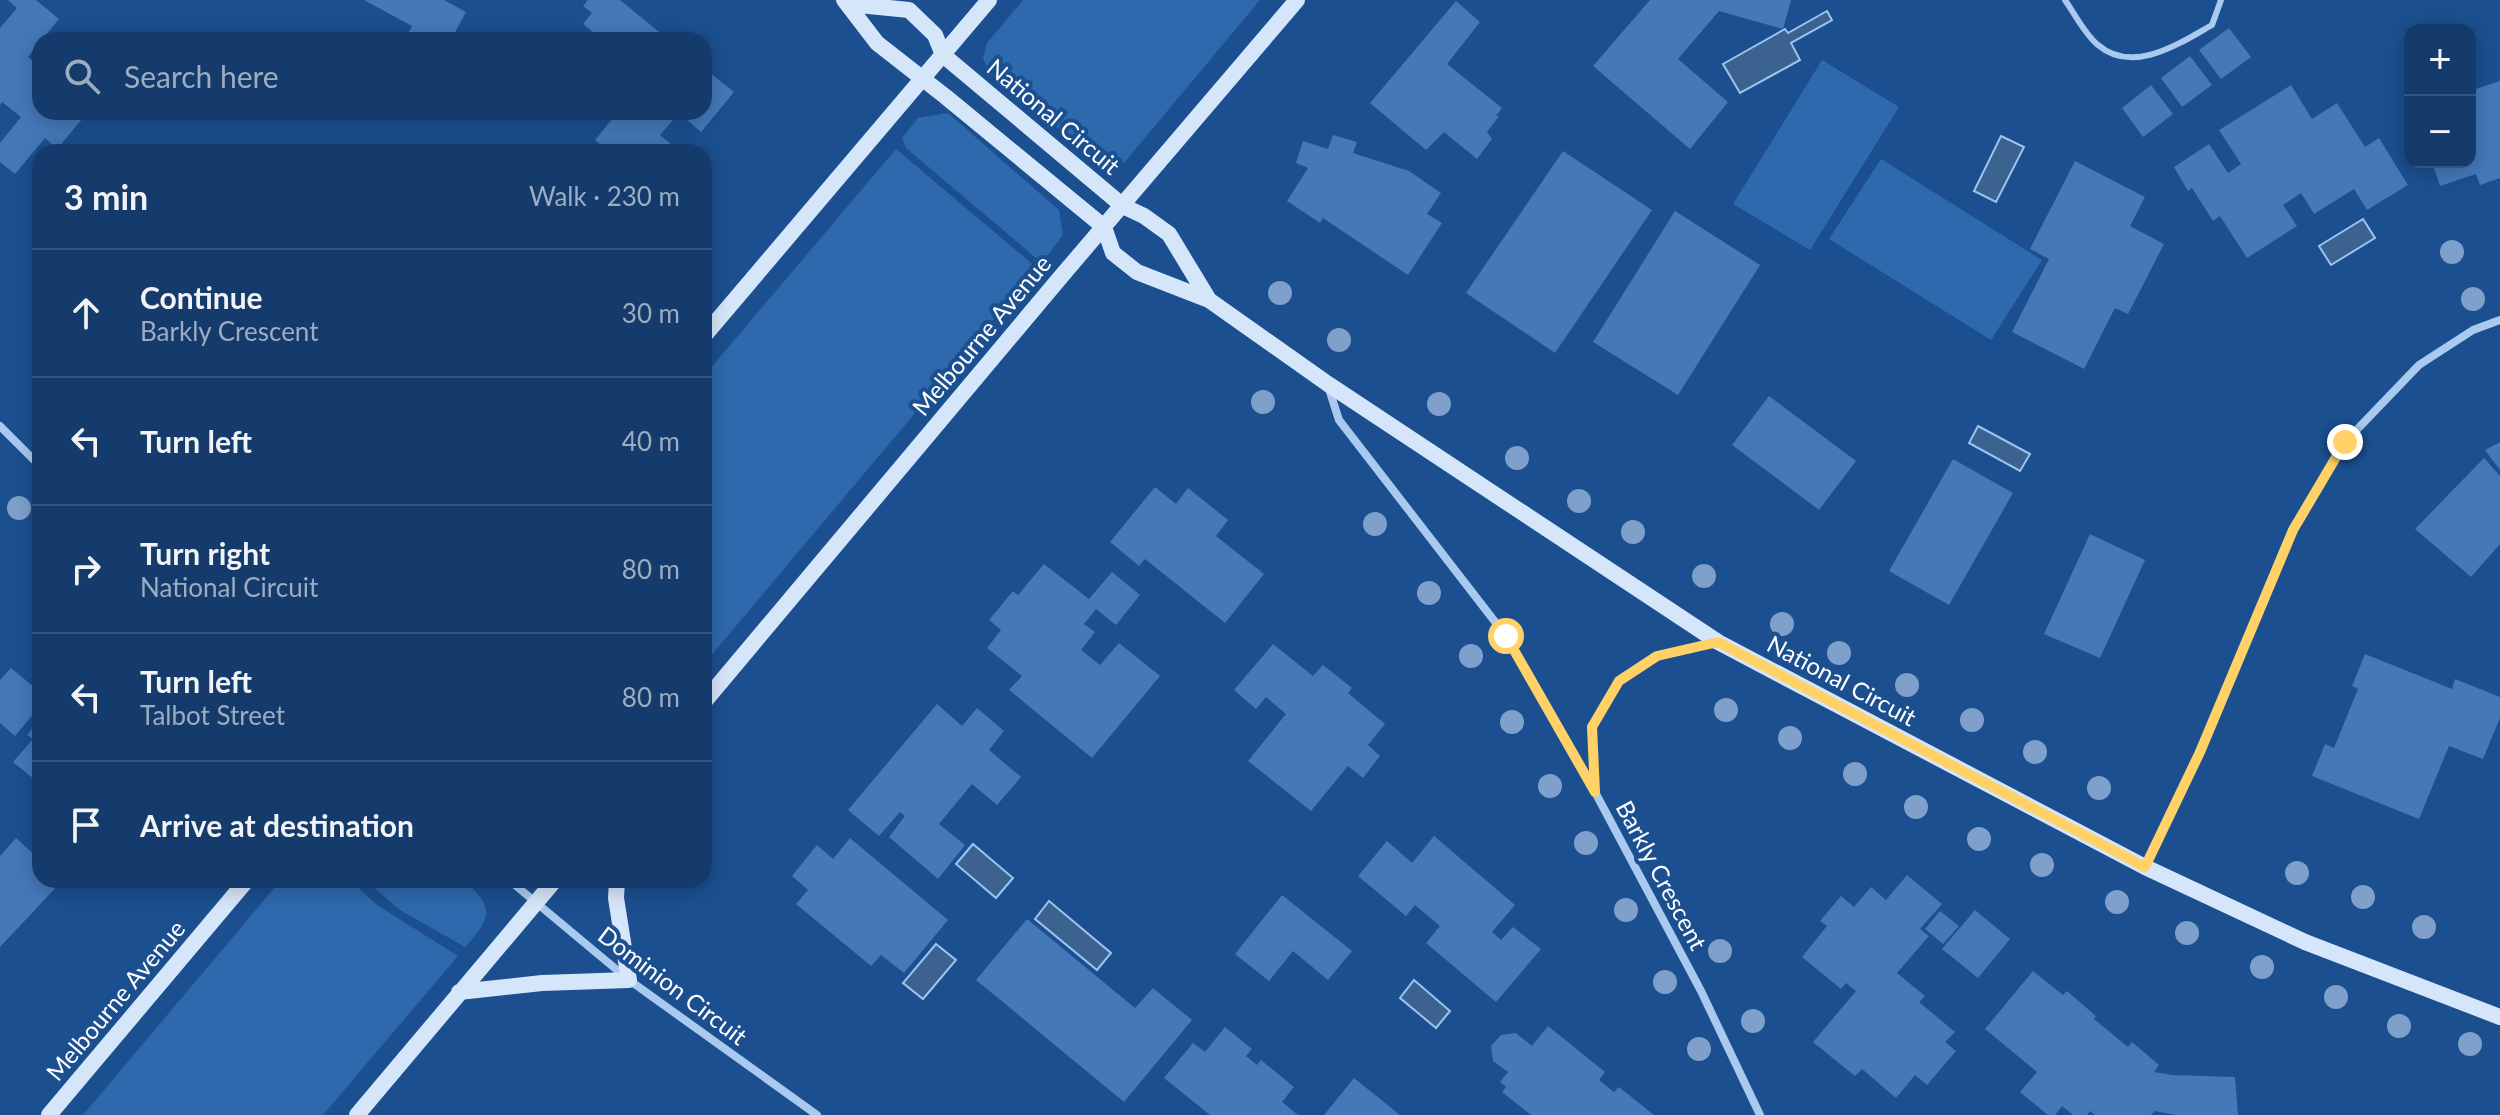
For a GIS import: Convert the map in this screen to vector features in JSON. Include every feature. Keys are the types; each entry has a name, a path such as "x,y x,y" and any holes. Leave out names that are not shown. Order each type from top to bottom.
{"street":[{"path":"712,327 989,0"},
{"name":"Melbourne Avenue","path":"712,692 1297,0"},
{"name":"National Circuit","path":"847,2 909,10 935,35 943,55 1123,206 1169,234 1209,300"},
{"name":"National Circuit","path":"847,2 877,43 1104,227 1113,253 1137,272 1209,300 1328,384 1718,642 2145,867 2305,942 2500,1017"},
{"path":"2145,867 2200,752 2293,530 2345,442 2419,365 2473,330 2500,320"},
{"name":"Barkly Crescent","path":"1328,384 1339,420 1506,636 1595,792 1701,991 1760,1115"},
{"path":"0,426 32,458"},
{"path":"1595,792 1592,727 1619,681 1657,656 1718,642"},
{"name":"Melbourne Avenue","path":"49,1115 240,888"},
{"name":"Dominion Circuit","path":"518,888 629,980 817,1115"},
{"path":"357,1115 548,888"},
{"path":"459,992 542,983 629,980 617,888"}],"lane":[{"path":"2065,0 2098,45 2122,58 2148,56 2181,43 2212,25 2221,0"}],"shaded area":[{"path":"1023,0 1260,0 1124,163 1101,164 989,72 983,58 987,43"},
{"path":"1827,11 1832,20 1791,43 1800,60 1740,93 1723,64 1785,29 1788,33"},
{"path":"1822,60 1899,107 1810,250 1733,204"},
{"path":"948,113 1059,210 1063,235 1044,260 1036,258 906,148 902,138 918,118"},
{"path":"2001,136 2024,147 1996,202 1974,191"},
{"path":"896,149 1037,268 712,654 712,367"},
{"path":"1881,159 2042,260 1991,340 1829,239"},
{"path":"2363,219 2375,238 2331,265 2319,246"},
{"path":"1978,426 2030,454 2020,471 1969,443"},
{"path":"973,844 1013,878 996,898 956,864"},
{"path":"274,888 359,888 377,905 458,956 323,1115 83,1115"},
{"path":"374,888 472,888 485,905 486,912 481,928 465,947 400,910"},
{"path":"1049,901 1111,953 1097,970 1035,919"},
{"path":"936,944 956,960 923,999 903,983"},
{"path":"1414,980 1450,1011 1436,1028 1400,998"}],"building":[{"path":"8,0 36,0 59,19 48,32 32,32 32,52 28,57 32,60 32,120 81,120 61,144 52,144 45,138 40,144 32,144 32,154 15,174 0,162 0,143 21,117 2,102 0,105 0,28 17,8"},
{"path":"364,0 444,0 466,12 455,32 409,32 412,26"},
{"path":"588,0 620,0 659,32 591,32 583,24 592,13 583,6"},
{"path":"1650,0 1791,0 1783,29 1719,11 1678,59 1728,102 1690,149 1593,66"},
{"path":"1456,1 1480,22 1447,64 1502,108 1487,132 1492,139 1477,159 1444,132 1426,150 1370,103"},
{"path":"2229,28 2251,57 2221,79 2199,50"},
{"path":"2190,56 2212,85 2182,107 2161,78"},
{"path":"712,74 734,92 712,119"},
{"path":"2500,81 2500,178 2480,185 2476,174 2440,186 2434,168 2476,168 2476,89"},
{"path":"2151,85 2173,114 2143,137 2122,108"},
{"path":"2291,85 2312,119 2337,103 2365,147 2379,138 2408,185 2367,210 2354,189 2314,214 2301,193 2283,205 2297,226 2247,258 2220,216 2213,221 2192,188 2188,191 2174,167 2209,144 2228,173 2241,164 2219,130"},
{"path":"611,120 673,120 660,135 671,144 600,144 595,140"},
{"path":"687,120 711,120 701,132"},
{"path":"1333,135 1357,142 1353,153 1409,171 1441,193 1427,214 1442,223 1408,275 1323,218 1320,223 1287,201 1308,168 1296,163 1303,141 1328,149"},
{"path":"1563,151 1652,210 1555,353 1466,293"},
{"path":"2075,161 2145,197 2130,226 2164,244 2128,314 2115,308 2084,369 2012,332 2049,259 2030,249"},
{"path":"1675,211 1760,265 1678,395 1593,342"},
{"path":"1769,396 1856,461 1819,510 1732,445"},
{"path":"2500,442 2500,470 2485,450"},
{"path":"2484,458 2500,476 2500,544 2471,577 2415,529"},
{"path":"1953,459 2013,493 1949,605 1889,571"},
{"path":"1155,487 1176,504 1188,488 1228,520 1216,536 1264,574 1225,623 1145,559 1139,566 1110,542"},
{"path":"2090,534 2145,560 2100,658 2044,634"},
{"path":"1044,564 1089,599 1112,572 1140,595 1116,625 1096,609 1084,624 1095,632 1081,650 1100,665 1119,643 1160,676 1092,758 1009,690 1022,676 987,648 1001,630 989,620 1013,591 1018,595"},
{"path":"1273,644 1313,676 1323,665 1352,688 1348,693 1385,724 1368,745 1380,756 1363,778 1348,766 1311,811 1248,761 1286,714 1266,697 1256,709 1234,690"},
{"path":"2365,654 2452,689 2455,679 2500,697 2500,718 2483,759 2449,746 2419,819 2312,776 2325,744 2334,748 2358,689 2352,686"},
{"path":"11,668 32,685 32,716 15,736 0,723 0,680"},
{"path":"937,704 962,726 977,708 1004,731 989,750 1021,777 997,805 972,784 939,824 965,845 938,879 889,837 905,816 900,812 879,836 848,810"},
{"path":"32,740 32,777 13,762"},
{"path":"1434,836 1515,905 1492,932 1501,940 1513,927 1541,949 1496,1002 1426,943 1440,926 1415,905 1406,916 1358,876 1387,841 1412,863"},
{"path":"16,838 32,853 32,888 55,888 0,947 0,856"},
{"path":"850,838 948,920 904,973 881,955 871,966 796,904 808,890 792,876 817,845 833,859"},
{"path":"1907,875 1942,904 1920,929 1929,936 1897,973 1925,996 1919,1002 1955,1032 1945,1042 1956,1051 1927,1085 1915,1075 1896,1098 1862,1069 1855,1076 1813,1042 1856,991 1846,983 1841,989 1802,957 1827,926 1820,921 1841,896 1854,907 1871,887 1886,900"},
{"path":"1282,895 1352,951 1328,980 1293,951 1269,981 1235,954"},
{"path":"1975,910 2010,939 1978,978 1942,949"},
{"path":"1940,911 1959,926 1943,944 1925,929"},
{"path":"1027,919 1135,1008 1153,988 1192,1020 1124,1102 976,980"},
{"path":"2033,971 2063,995 2067,991 2128,1047 2132,1042 2159,1065 2154,1072 2235,1077 2238,1115 2176,1115 2155,1111 2151,1115 2095,1115 2090,1111 2087,1115 2073,1115 2062,1106 2055,1115 2048,1115 2020,1092 2037,1072 1985,1029"},
{"path":"1548,1026 1605,1072 1599,1080 1614,1092 1619,1087 1654,1115 1531,1115 1502,1092 1506,1087 1500,1082 1508,1072 1493,1061 1491,1046 1501,1035 1516,1033 1532,1046"},
{"path":"1225,1027 1252,1049 1246,1056 1257,1065 1261,1060 1294,1087 1282,1102 1298,1115 1210,1115 1164,1078 1193,1043 1205,1052"},
{"path":"1354,1078 1400,1115 1324,1115"}],"route":[{"path":"1506,636 1595,792 1592,727 1619,681 1657,656 1718,642 2145,867 2200,752 2293,530 2345,442"}]}
